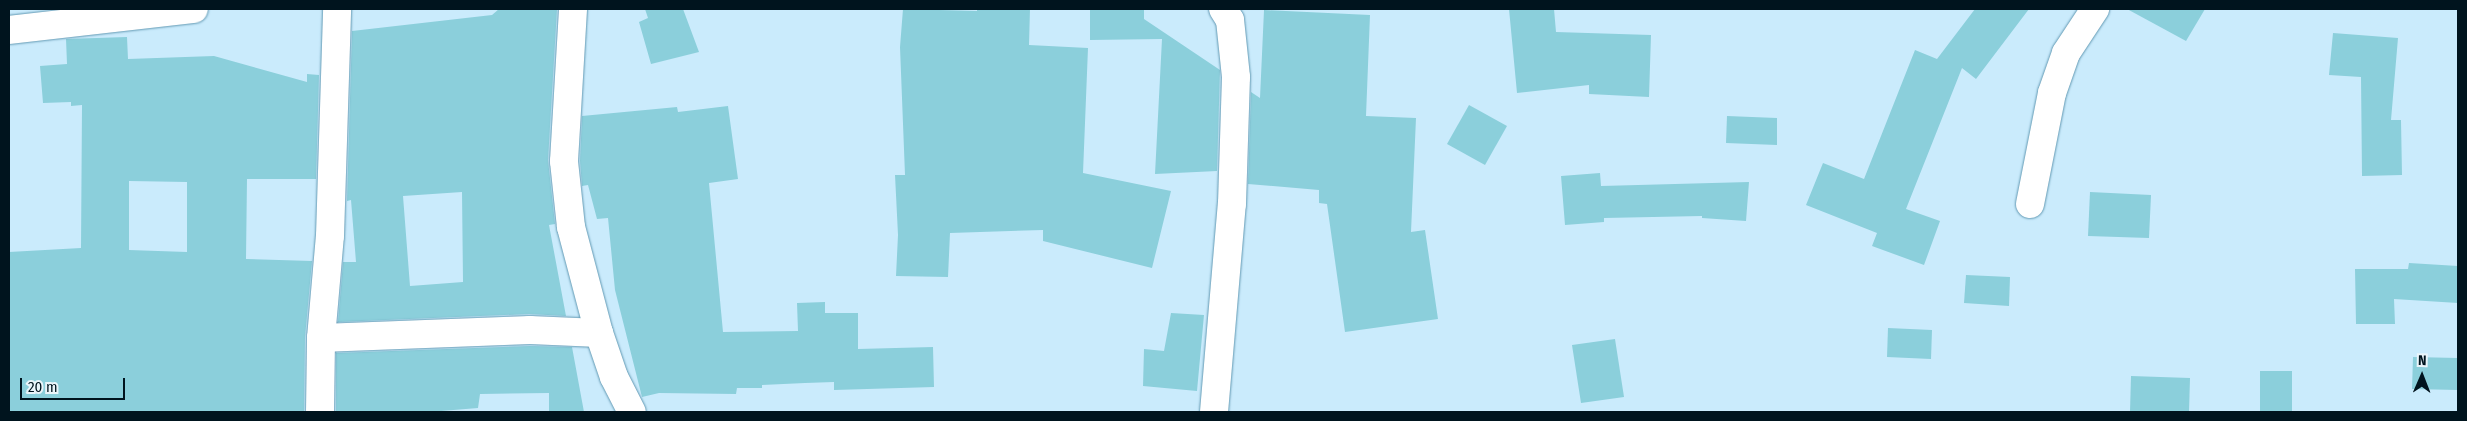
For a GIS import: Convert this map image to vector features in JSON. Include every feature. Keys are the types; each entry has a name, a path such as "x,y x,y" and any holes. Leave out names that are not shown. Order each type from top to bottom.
{"street":[{"path":"9,30 194,9"},
{"path":"320,412 321,338 330,236 337,9"},
{"path":"573,9 564,161 571,227 599,333 614,377 632,412"},
{"path":"1214,412 1232,204 1236,77 1230,20 1223,9"},
{"path":"2030,204 2052,93 2066,52 2095,9"},
{"path":"321,338 530,330 599,333"}],"building":[{"path":"499,9 557,9 548,160 555,224 549,225 566,316 529,314 338,322 343,262 356,262 351,200 347,201 352,31 492,15","holes":["462,192 463,282 410,286 403,196"]},
{"path":"645,9 683,9 699,52 651,64 639,22 648,18"},
{"path":"903,9 977,11 977,9 1030,9 1029,45 1088,48 1083,173 1171,191 1152,268 1043,241 1043,230 950,233 948,277 896,276 898,235 895,175 905,175 900,47"},
{"path":"1090,9 1144,9 1144,19 1220,70 1217,171 1155,174 1162,39 1090,40"},
{"path":"1509,9 1554,9 1556,32 1651,35 1649,97 1589,94 1589,85 1517,93"},
{"path":"1975,9 2029,9 1976,79 1962,68 1906,209 1940,221 1924,265 1872,246 1877,233 1806,205 1823,163 1864,179 1915,50 1937,59"},
{"path":"2127,9 2205,9 2186,41"},
{"path":"1264,10 1370,15 1366,116 1416,118 1411,232 1425,230 1438,319 1345,332 1327,204 1319,203 1319,190 1248,184 1251,92 1260,98"},
{"path":"2333,33 2398,38 2391,120 2401,120 2402,175 2362,176 2361,77 2329,75"},
{"path":"127,37 128,59 214,56 307,82 307,74 319,75 316,179 247,179 246,259 312,261 305,337 304,412 9,412 9,252 81,248 82,105 71,106 71,102 43,103 40,66 67,64 66,39","holes":["129,181 187,182 187,252 129,250"]},
{"path":"1469,105 1507,126 1485,165 1447,144"},
{"path":"728,106 738,179 709,183 723,332 798,331 797,303 825,302 825,313 858,313 858,349 933,347 934,387 834,390 834,382 762,385 762,388 737,388 736,394 659,393 642,397 615,290 608,218 597,219 588,185 582,186 580,161 582,116 677,107 678,112"},
{"path":"1727,116 1777,118 1777,145 1726,143"},
{"path":"1600,173 1601,186 1749,182 1746,221 1702,218 1702,216 1604,218 1604,222 1565,225 1561,176"},
{"path":"2090,192 2151,195 2149,238 2088,236"},
{"path":"2409,263 2458,266 2458,303 2394,299 2395,324 2356,324 2355,269 2408,269"},
{"path":"1966,275 2010,277 2009,306 1964,303"},
{"path":"1171,313 1204,315 1197,391 1143,386 1144,349 1164,351"},
{"path":"1888,328 1932,330 1931,359 1887,357"},
{"path":"1615,339 1624,397 1581,403 1572,345"},
{"path":"530,346 572,347 584,412 549,412 549,393 480,394 478,408 429,412 336,412 336,353"},
{"path":"2413,357 2458,358 2458,390 2412,389"},
{"path":"2260,371 2292,371 2292,412 2260,412"},
{"path":"2131,376 2190,378 2189,412 2130,412"}]}
